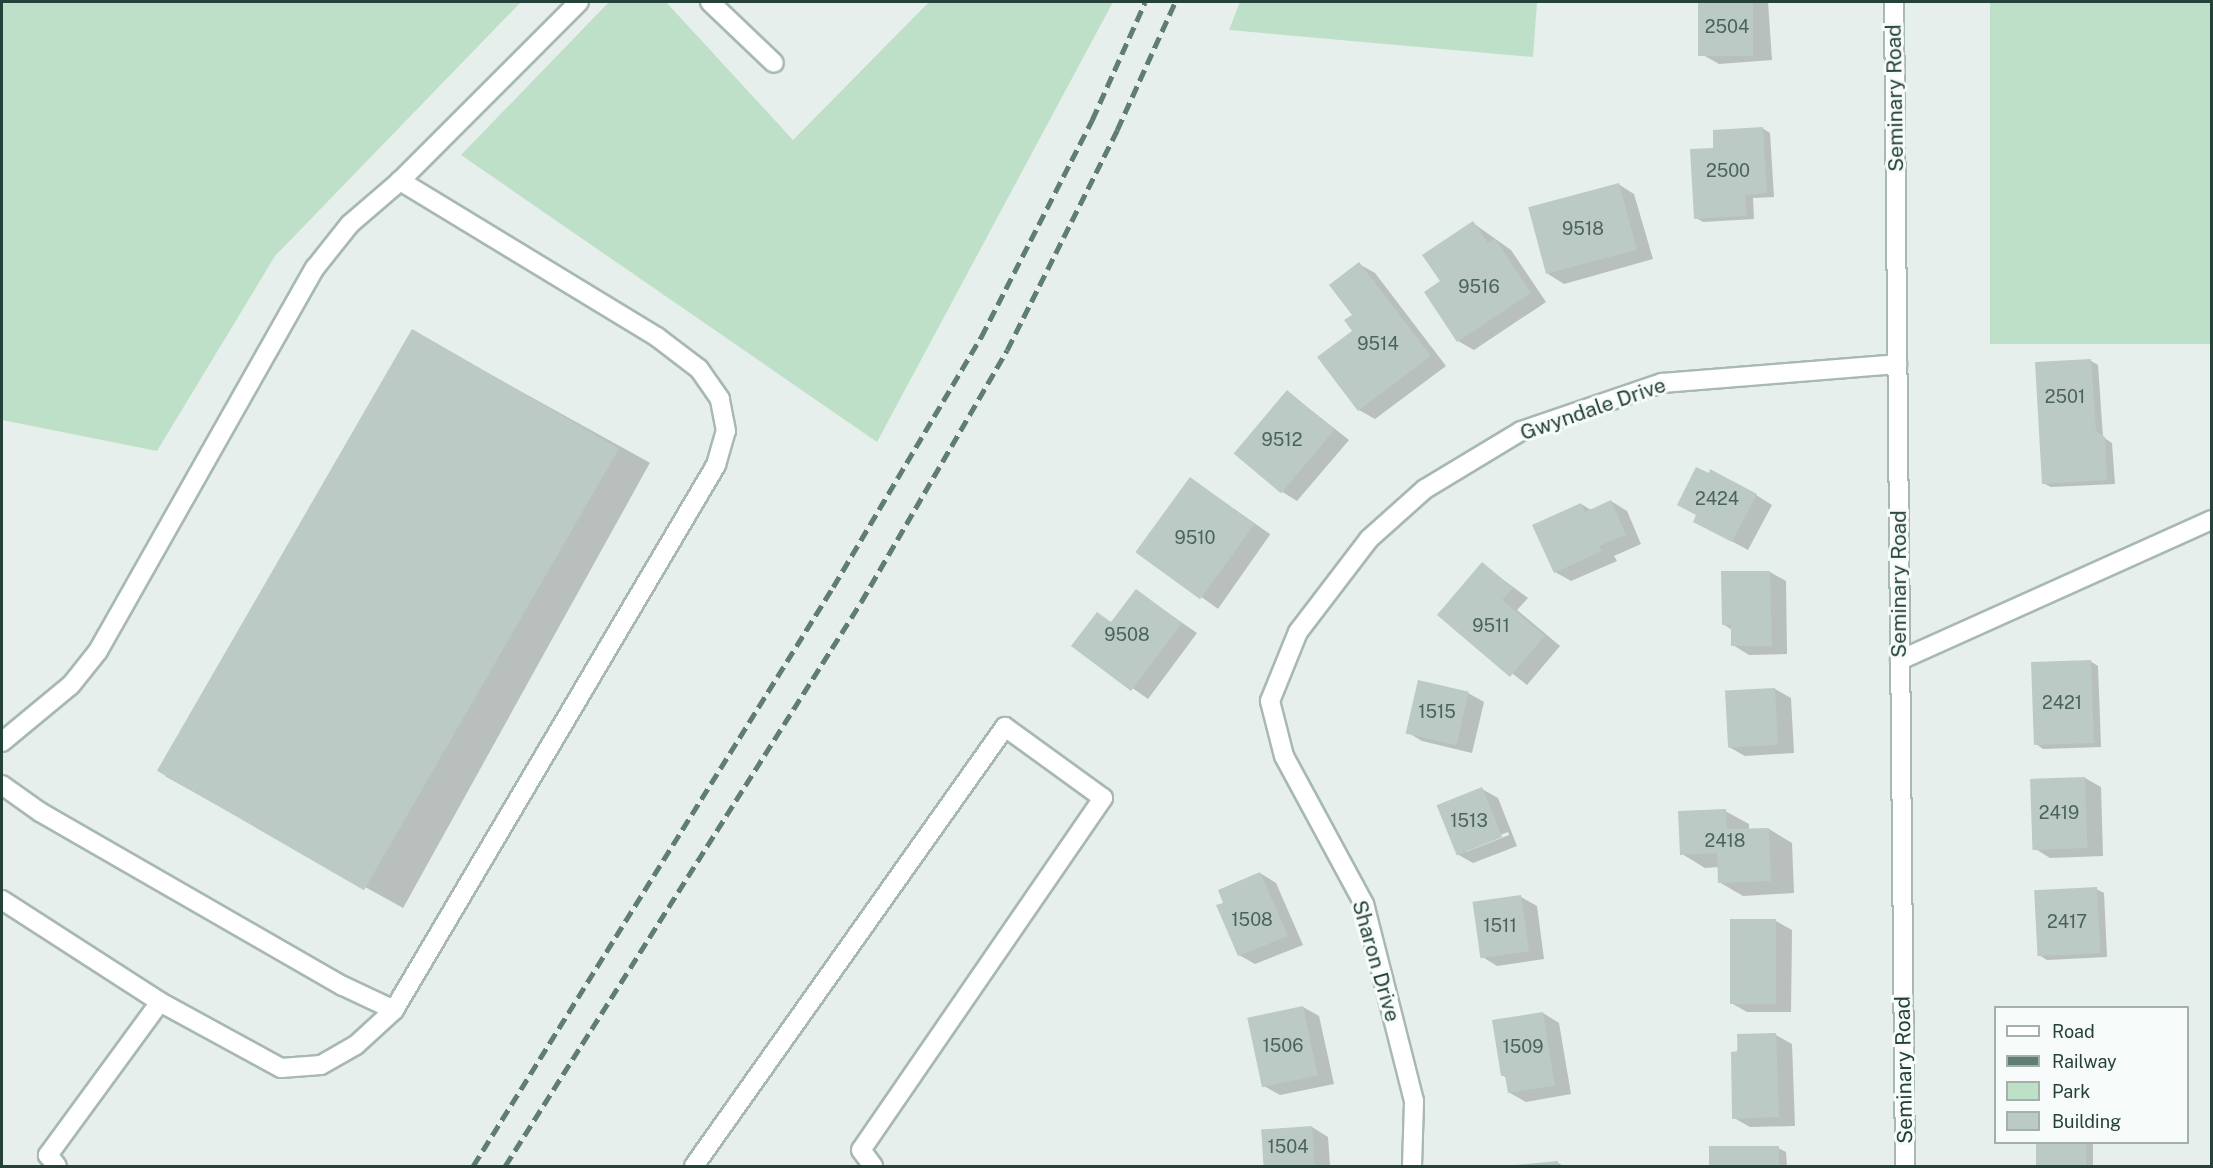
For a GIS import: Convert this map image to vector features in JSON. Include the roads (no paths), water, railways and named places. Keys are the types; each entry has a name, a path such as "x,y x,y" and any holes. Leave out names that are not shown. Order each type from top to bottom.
{"street":[{"path":"2,741 71,685 98,651 315,268 350,224 400,181 579,2"},
{"path":"710,2 774,63"},
{"name":"Seminary Road","path":"1894,2 1905,1167"},
{"path":"2,900 160,1002 281,1068 321,1065 357,1045 394,1010 716,465 726,431 720,399 699,369 657,337 400,181"},
{"name":"Gwyndale Drive","path":"1270,701 1298,632 1369,539 1425,489 1521,431 1662,383 1897,364"},
{"path":"1900,660 2211,520"},
{"name":"Sharon Drive","path":"1270,701 1284,756 1364,904 1414,1101 1412,1167"},
{"path":"694,1167 1005,727 1103,798 861,1150 873,1167"},
{"path":"2,785 40,812 333,981 394,1010"},
{"path":"57,1167 48,1155 160,1002"}],"railway":[{"path":"473,1166 833,587 981,337 1092,120 1145,2"},
{"path":"505,1166 861,602 1007,350 1117,130 1175,2"}]}
